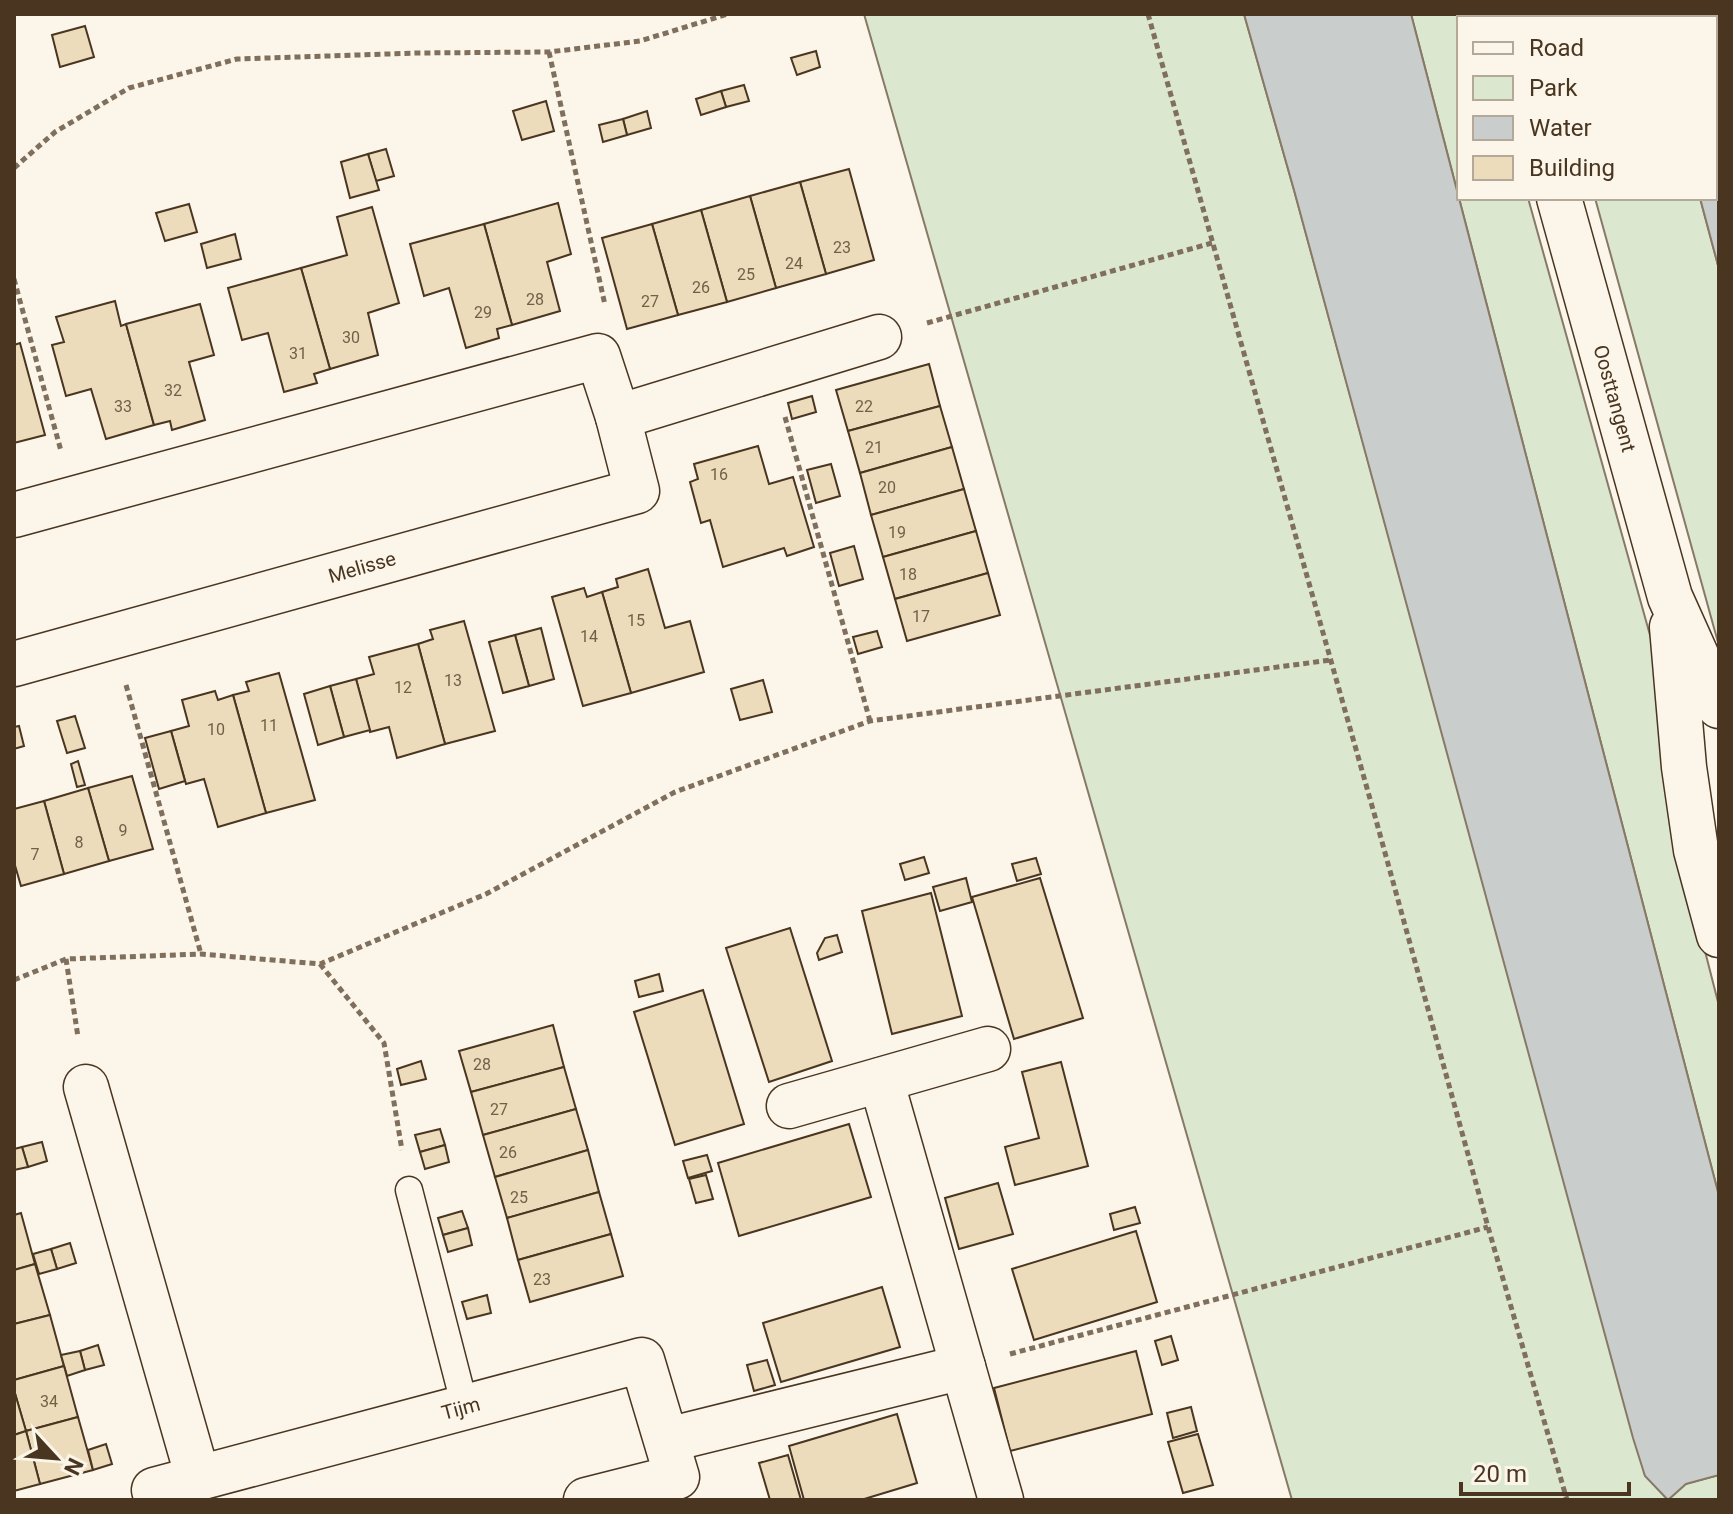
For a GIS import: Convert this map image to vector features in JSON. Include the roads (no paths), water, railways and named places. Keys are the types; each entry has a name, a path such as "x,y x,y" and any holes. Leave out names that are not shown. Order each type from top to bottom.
{"street":[{"name":"Oosttangent","path":"1560,200 1670,597 1719,706"},
{"path":"618,417 879,337"},
{"name":"Melisse","path":"14,515 598,356 637,491 14,664"},
{"name":"Oosttangent","path":"1670,597 1684,767 1696,850 1719,935"},
{"path":"789,1106 988,1049"},
{"path":"881,1080 1001,1500"},
{"path":"86,1087 198,1478"},
{"name":"Tijm","path":"157,1500 154,1490 642,1360 677,1477 586,1500"},
{"path":"667,1440 963,1367"}],"lane":[{"path":"409,1190 465,1407"}],"water":[{"path":"1244,14 1411,14 1719,1196 1719,1475 1686,1484 1668,1500 1645,1476 1633,1438"},
{"path":"1719,14 1719,269 1701,200 1717,200 1717,16 1648,16"}]}
